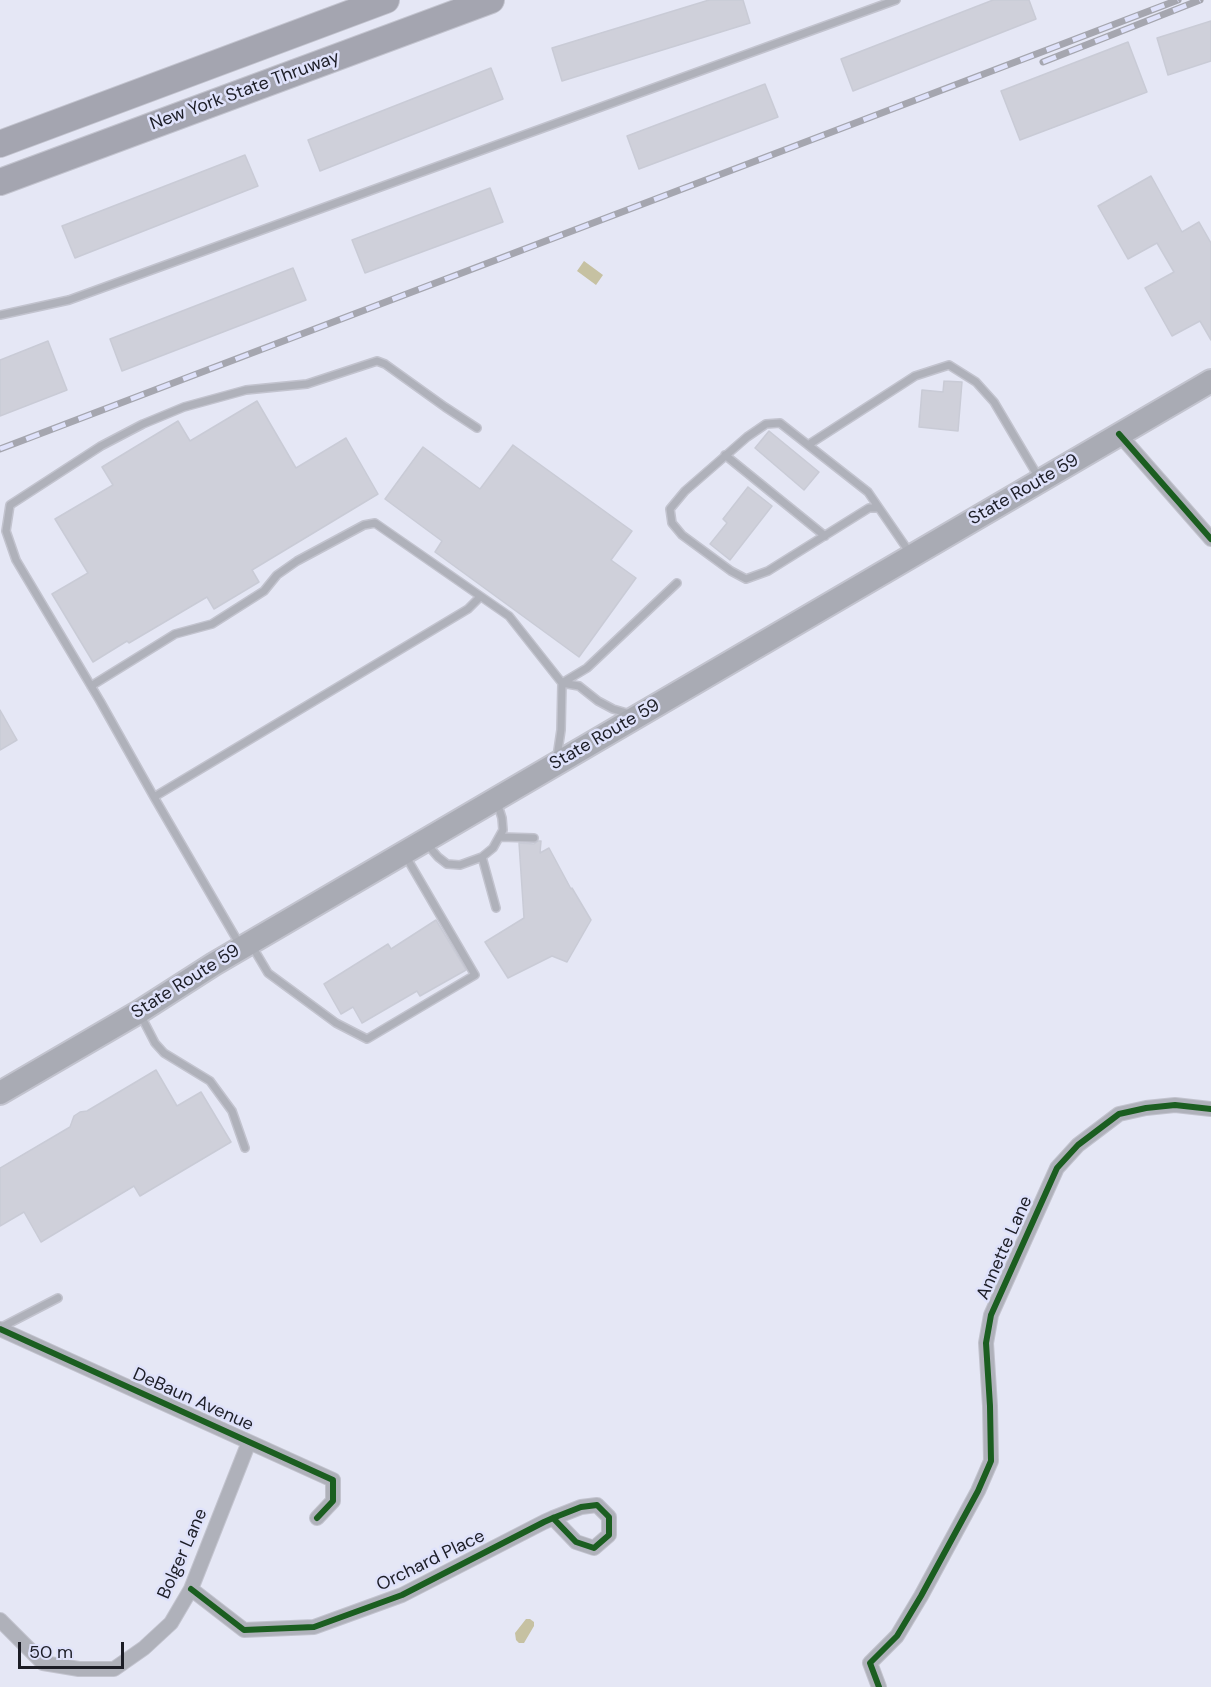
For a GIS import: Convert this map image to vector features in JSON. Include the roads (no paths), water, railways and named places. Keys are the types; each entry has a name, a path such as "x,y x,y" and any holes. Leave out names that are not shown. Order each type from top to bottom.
{"highway":[{"name":"New York State Thruway","path":"5,142 386,0"},
{"name":"New York State Thruway","path":"0,183 490,0"}],"main road":[{"name":"State Route 59","path":"0,1093 139,1012 246,945 1211,381"}],"street":[{"path":"1119,434 1211,539"},
{"name":"Annette Lane","path":"879,1687 870,1663 897,1636 909,1616 978,1491 991,1461 986,1343 991,1315 1057,1168 1078,1145 1119,1114 1175,1105 1211,1109"},
{"name":"DeBaun Avenue","path":"0,1329 333,1480 333,1501 316,1518"},
{"name":"Bolger Lane","path":"0,1620 43,1663 79,1669 114,1669 144,1648 171,1623 190,1589 249,1442"},
{"name":"Orchard Place","path":"190,1589 244,1630 314,1627 402,1595 553,1518"}],"lane":[{"path":"0,315 69,300 896,0"},
{"path":"404,853 475,975 367,1039 336,1023 268,973 246,945 154,797 16,560 6,531 10,505 100,446 143,424 184,407 246,390 308,384 377,361 385,364 477,428"},
{"path":"808,445 915,376 949,365 976,382 994,402 1040,480"},
{"path":"879,508 869,508 768,571 747,579 731,571 682,535 672,523 670,509 725,455 766,424 780,423 868,492 912,555"},
{"path":"725,455 825,536"},
{"path":"91,686 175,634 212,624 264,591 277,575 297,561 364,525 375,523 509,616 562,684 561,730 555,765"},
{"path":"562,684 587,668 677,583"},
{"path":"154,797 468,609 480,597"},
{"path":"562,684 579,686 613,709 638,716"},
{"path":"424,841 447,864 460,865 482,857 493,848 503,830 496,799"},
{"path":"500,837 534,838"},
{"path":"482,857 496,908"},
{"path":"139,1012 155,1043 164,1053 210,1081 232,1111 245,1148"},
{"path":"0,1329 58,1298"}],"railway":[{"path":"0,449 1178,0"},
{"path":"1043,62 1200,0"}]}
